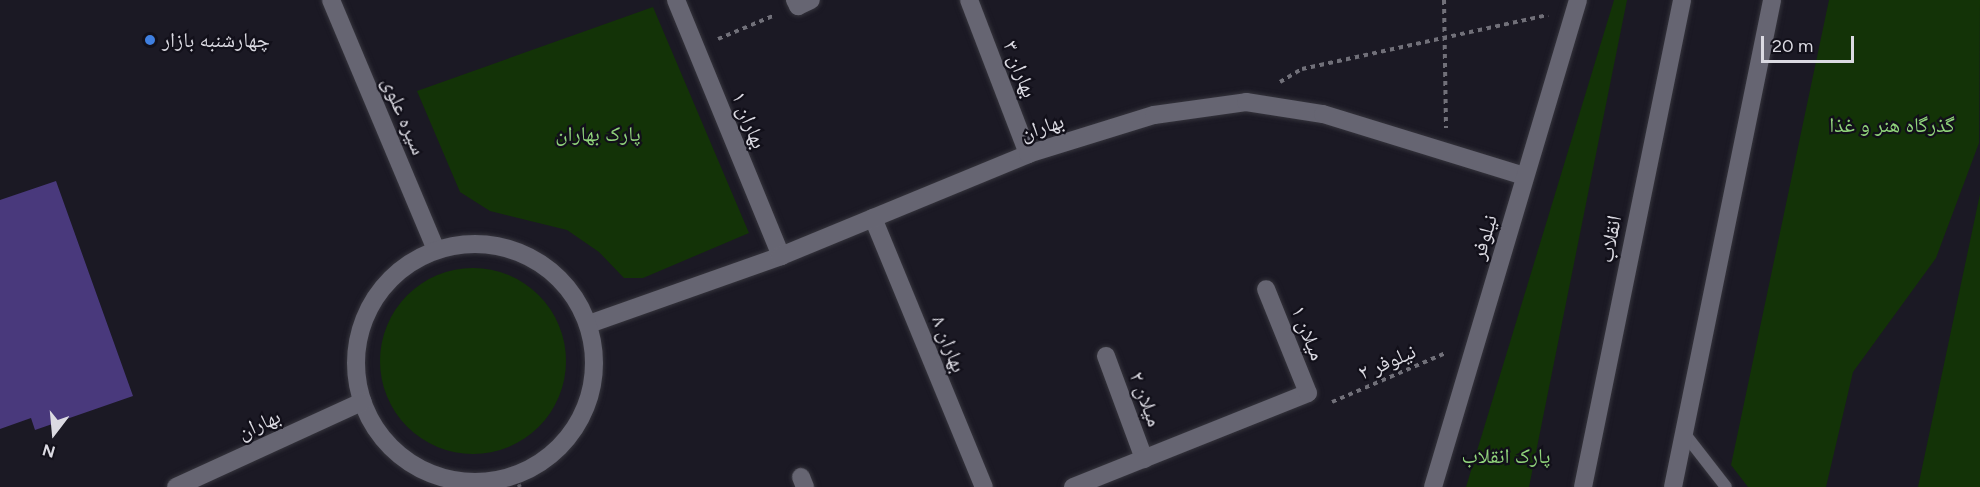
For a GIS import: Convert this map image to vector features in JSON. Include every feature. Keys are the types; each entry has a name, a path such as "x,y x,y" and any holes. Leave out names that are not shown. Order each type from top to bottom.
{"street":[{"name":"سیره علوی","path":"331,0 436,250"},
{"name":"بهاران ۱","path":"676,0 781,256"},
{"name":"بهاران ۳","path":"969,0 1028,154"},
{"name":"انقلاب","path":"1583,487 1682,0"},
{"path":"1673,487 1772,0"},
{"name":"نیلوفر","path":"1433,487 1577,4"},
{"name":"بهاران","path":"589,324 781,256 1028,154 1154,115 1246,102 1323,114 1525,176"},
{"name":"بهاران ۸","path":"873,218 984,487"},
{"path":"472,243 510,249 544,265 571,291 589,324 594,370 591,398 574,432 548,459 517,482 478,483 424,470 380,436 362,402 355,365 364,320 377,295 403,268 436,250 472,243"},
{"name":"میلان ۱","path":"1266,289 1308,393"},
{"name":"میلان ۲","path":"1106,356 1144,459"},
{"path":"1072,487 1308,393"},
{"name":"بهاران","path":"176,487 362,402"}],"lane":[{"path":"1684,433 1725,487"}],"path":[{"path":"1444,0 1447,38 1446,152"},
{"path":"696,48 801,2"},
{"path":"1246,102 1302,69 1447,38 1577,4"},
{"name":"نیلوفر ۲","path":"1308,393 1332,402 1476,341"}],"green space":[{"name":"پارک انقلاب","path":"1614,0 1627,0 1529,487 1466,487"},
{"name":"گذرگاه هنر و غذا","path":"1829,0 1980,0 1979,143 1936,258 1853,372 1826,487 1748,487 1731,465"},
{"name":"پارک بهاران","path":"653,7 749,233 643,278 624,278 599,252 567,230 490,211 460,192 417,91"},
{"path":"1980,194 1980,487 1918,487"},
{"path":"473,268 509,275 539,295 559,325 566,361 559,397 539,427 509,447 473,454 437,447 407,427 387,397 380,361 387,325 407,295 437,275"}],"building":[{"path":"56,181 133,396 35,430 31,418 0,429 0,200"}],"place":[{"name":"چهارشنبه بازار","path":"150,40"}]}
